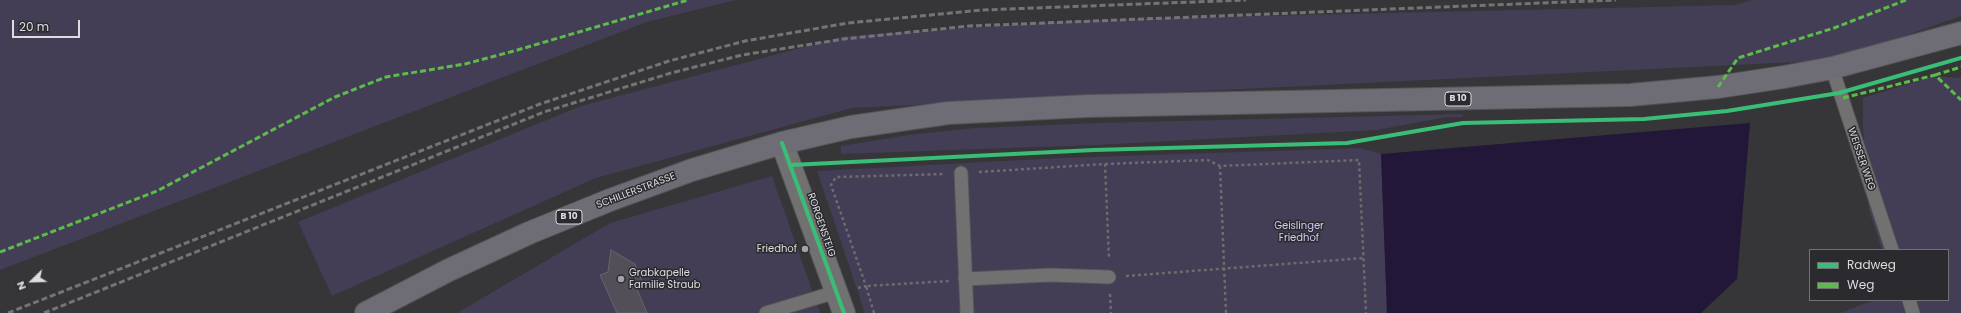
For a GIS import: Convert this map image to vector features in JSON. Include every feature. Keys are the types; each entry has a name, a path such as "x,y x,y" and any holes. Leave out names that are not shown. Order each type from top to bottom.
{"main road":[{"name":"B 10","path":"782,143 851,127 948,113 1103,106 1630,95 1718,87 1832,68 1961,33"},
{"name":"SCHILLERSTRASSE","path":"366,313 456,267 528,234 610,200 692,170 782,143"}],"street":[{"name":"RORGENSTEIG","path":"782,143 844,313"}],"lane":[{"name":"WEISSER WEG","path":"1832,68 1892,249"},
{"path":"961,174 967,313"},
{"path":"965,279 1050,275 1109,277"},
{"path":"766,313 836,292"},
{"path":"1909,301 1913,313"}],"path":[{"path":"874,313 831,185 836,176 961,174 1105,164 1208,160 1220,166 1359,160 1366,313"},
{"path":"1105,164 1109,277 1364,258"},
{"path":"1220,166 1226,313"},
{"path":"836,292 866,286 965,279"}],"green space":[{"path":"0,0 736,0 647,22 0,270"},
{"path":"1752,0 1961,0 1961,16 1836,60 852,108 596,178 332,296 298,222 581,106 846,36 1086,20 1735,5"},
{"path":"1934,76 1961,78 1961,313 1840,313 1871,301 1949,301 1949,249 1882,249 1869,210 1863,127 1863,98"},
{"path":"1463,114 1462,117 1446,117 1377,130 1096,145 841,154 841,146 908,135 975,128 1098,123"},
{"name":"Geislinger Friedhof","path":"1361,148 1381,154 1387,313 865,313 817,171 1060,158"},
{"path":"772,176 820,313 457,313 610,223"}],"shaded area":[{"path":"1750,123 1737,279 1701,313 1387,313 1381,154"}],"building":[{"name":"Grabkapelle Familie Straub","path":"611,250 635,264 643,284 636,287 647,313 617,313 600,275 608,272"}],"railway":[{"path":"8,313 540,104 669,61 745,41 848,23 982,10 1246,0"},
{"path":"44,313 544,112 671,73 742,55 844,39 969,26 1616,0"}],"marked path":[{"path":"0,252 157,191 335,97 386,77 465,64 688,0"},
{"path":"1718,87 1738,58 1834,28 1906,0"},
{"path":"1935,75 1961,67"},
{"path":"1843,98 1935,75 1961,100"}],"cycle path":[{"path":"791,165 1094,150 1347,143 1463,123 1644,119 1727,111 1839,93 1961,58"},
{"path":"782,143 844,313"}],"place":[{"name":"Friedhof","path":"805,249"},
{"name":"Grabkapelle Familie Straub","path":"621,279"}]}
